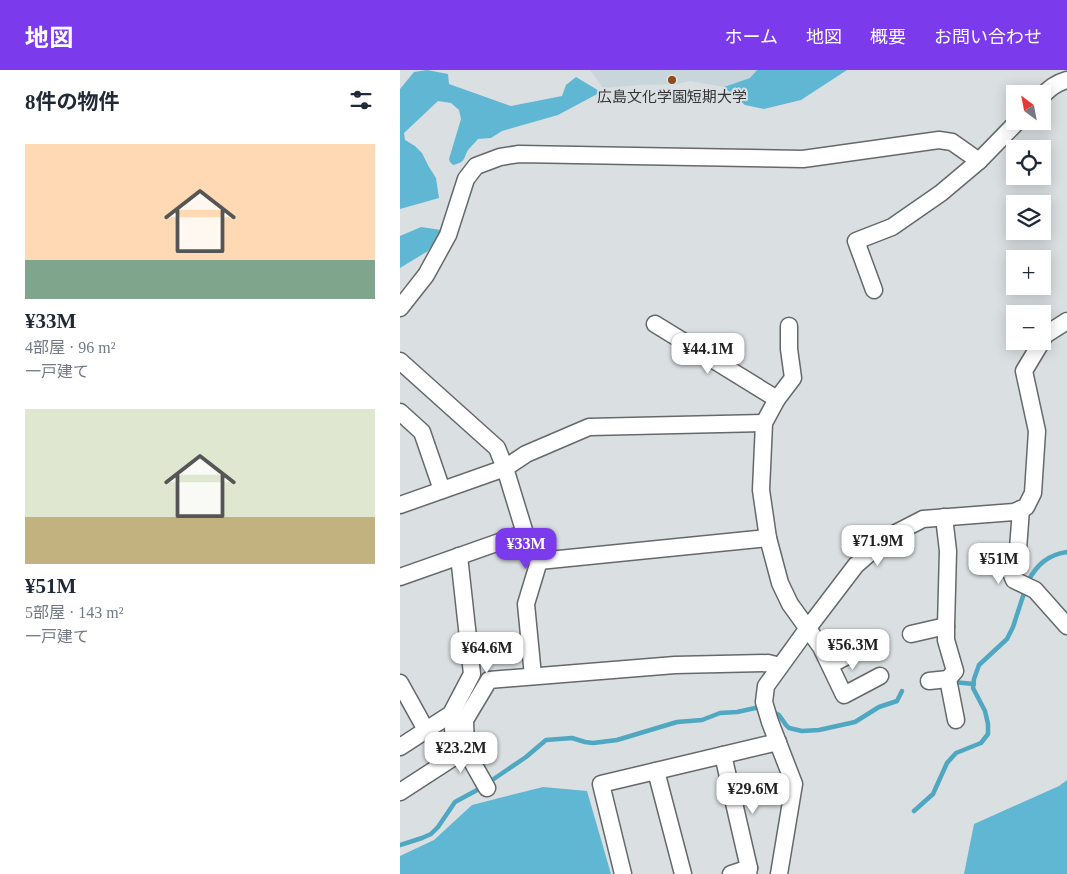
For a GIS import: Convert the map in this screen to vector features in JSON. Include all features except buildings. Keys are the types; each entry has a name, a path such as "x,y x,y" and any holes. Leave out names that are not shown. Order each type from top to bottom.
{"street":[{"path":"1051,87 1067,80"},
{"path":"874,290 856,241 892,227 940,193 979,162 1009,130"},
{"path":"400,308 426,275 448,236 466,179 476,166 500,157 519,154 803,159 939,140 952,142 979,162"},
{"path":"1051,332 1067,321"},
{"path":"655,324 777,399"},
{"path":"790,326 789,349 793,378 777,399 764,423 761,490 768,538 780,583 790,604 821,647 844,695 880,676"},
{"path":"779,874 794,784 764,702 766,686 856,565 888,537 923,518 1014,512 1026,507 1033,492 1037,431 1024,371 1037,350"},
{"path":"400,362 497,448 531,553 539,561"},
{"path":"400,412 422,432 442,490"},
{"path":"400,505 505,468 526,454 589,428 764,423"},
{"path":"1021,509 1018,548 1012,574 1014,580 1036,590 1067,626"},
{"path":"929,681 948,679 955,671 946,640 948,551 944,517"},
{"path":"400,576 525,533"},
{"path":"539,561 768,538"},
{"path":"400,746 451,714 472,674 460,556"},
{"path":"533,676 526,604 539,561"},
{"path":"910,634 946,626"},
{"path":"830,665 862,648"},
{"path":"400,792 460,754 465,720 489,680 675,665 768,663 780,666"},
{"path":"948,679 956,720"},
{"path":"400,683 426,730"},
{"path":"451,714 460,754 485,784"},
{"path":"623,874 601,784 778,742"},
{"path":"723,755 749,871 731,874"},
{"path":"656,771 683,874"}],"shaded area":[{"path":"427,70 448,74 449,84 511,106 562,96 566,85 576,77 601,92 558,115 502,131 491,138 478,139 468,150 462,161 453,165 449,159 461,119 459,110 451,103 438,101 404,133 405,140 422,153 436,178 439,198 400,209 400,89 414,72"},
{"name":"広島文化学園短期大学","path":"590,70 757,70 750,78 724,87 690,81 677,84 603,88"},
{"path":"757,70 847,70 801,100 764,109 745,105 724,87 750,78"},
{"path":"421,227 441,230 428,251 400,268 400,236"},
{"path":"1067,780 1067,874 964,874 974,824 1059,786"},
{"path":"543,787 587,791 611,874 400,874 400,856 434,840 472,805"}],"waterway":[{"path":"1028,581 1035,570 1048,558 1067,552"},
{"path":"914,811 933,794 947,763 956,753 981,743 988,734 985,711 973,688 974,679 979,665 1007,639 1025,590"},
{"path":"953,682 974,684"},
{"path":"773,712 779,715 789,728 802,731 819,730 855,722 879,707 897,701 902,691"},
{"path":"400,845 431,834 455,802 479,789 526,757 546,740 572,738 593,743 617,740 677,722 702,720 720,713 737,712 760,707"}],"place":[{"name":"広島文化学園短期大学","path":"672,80"}]}
